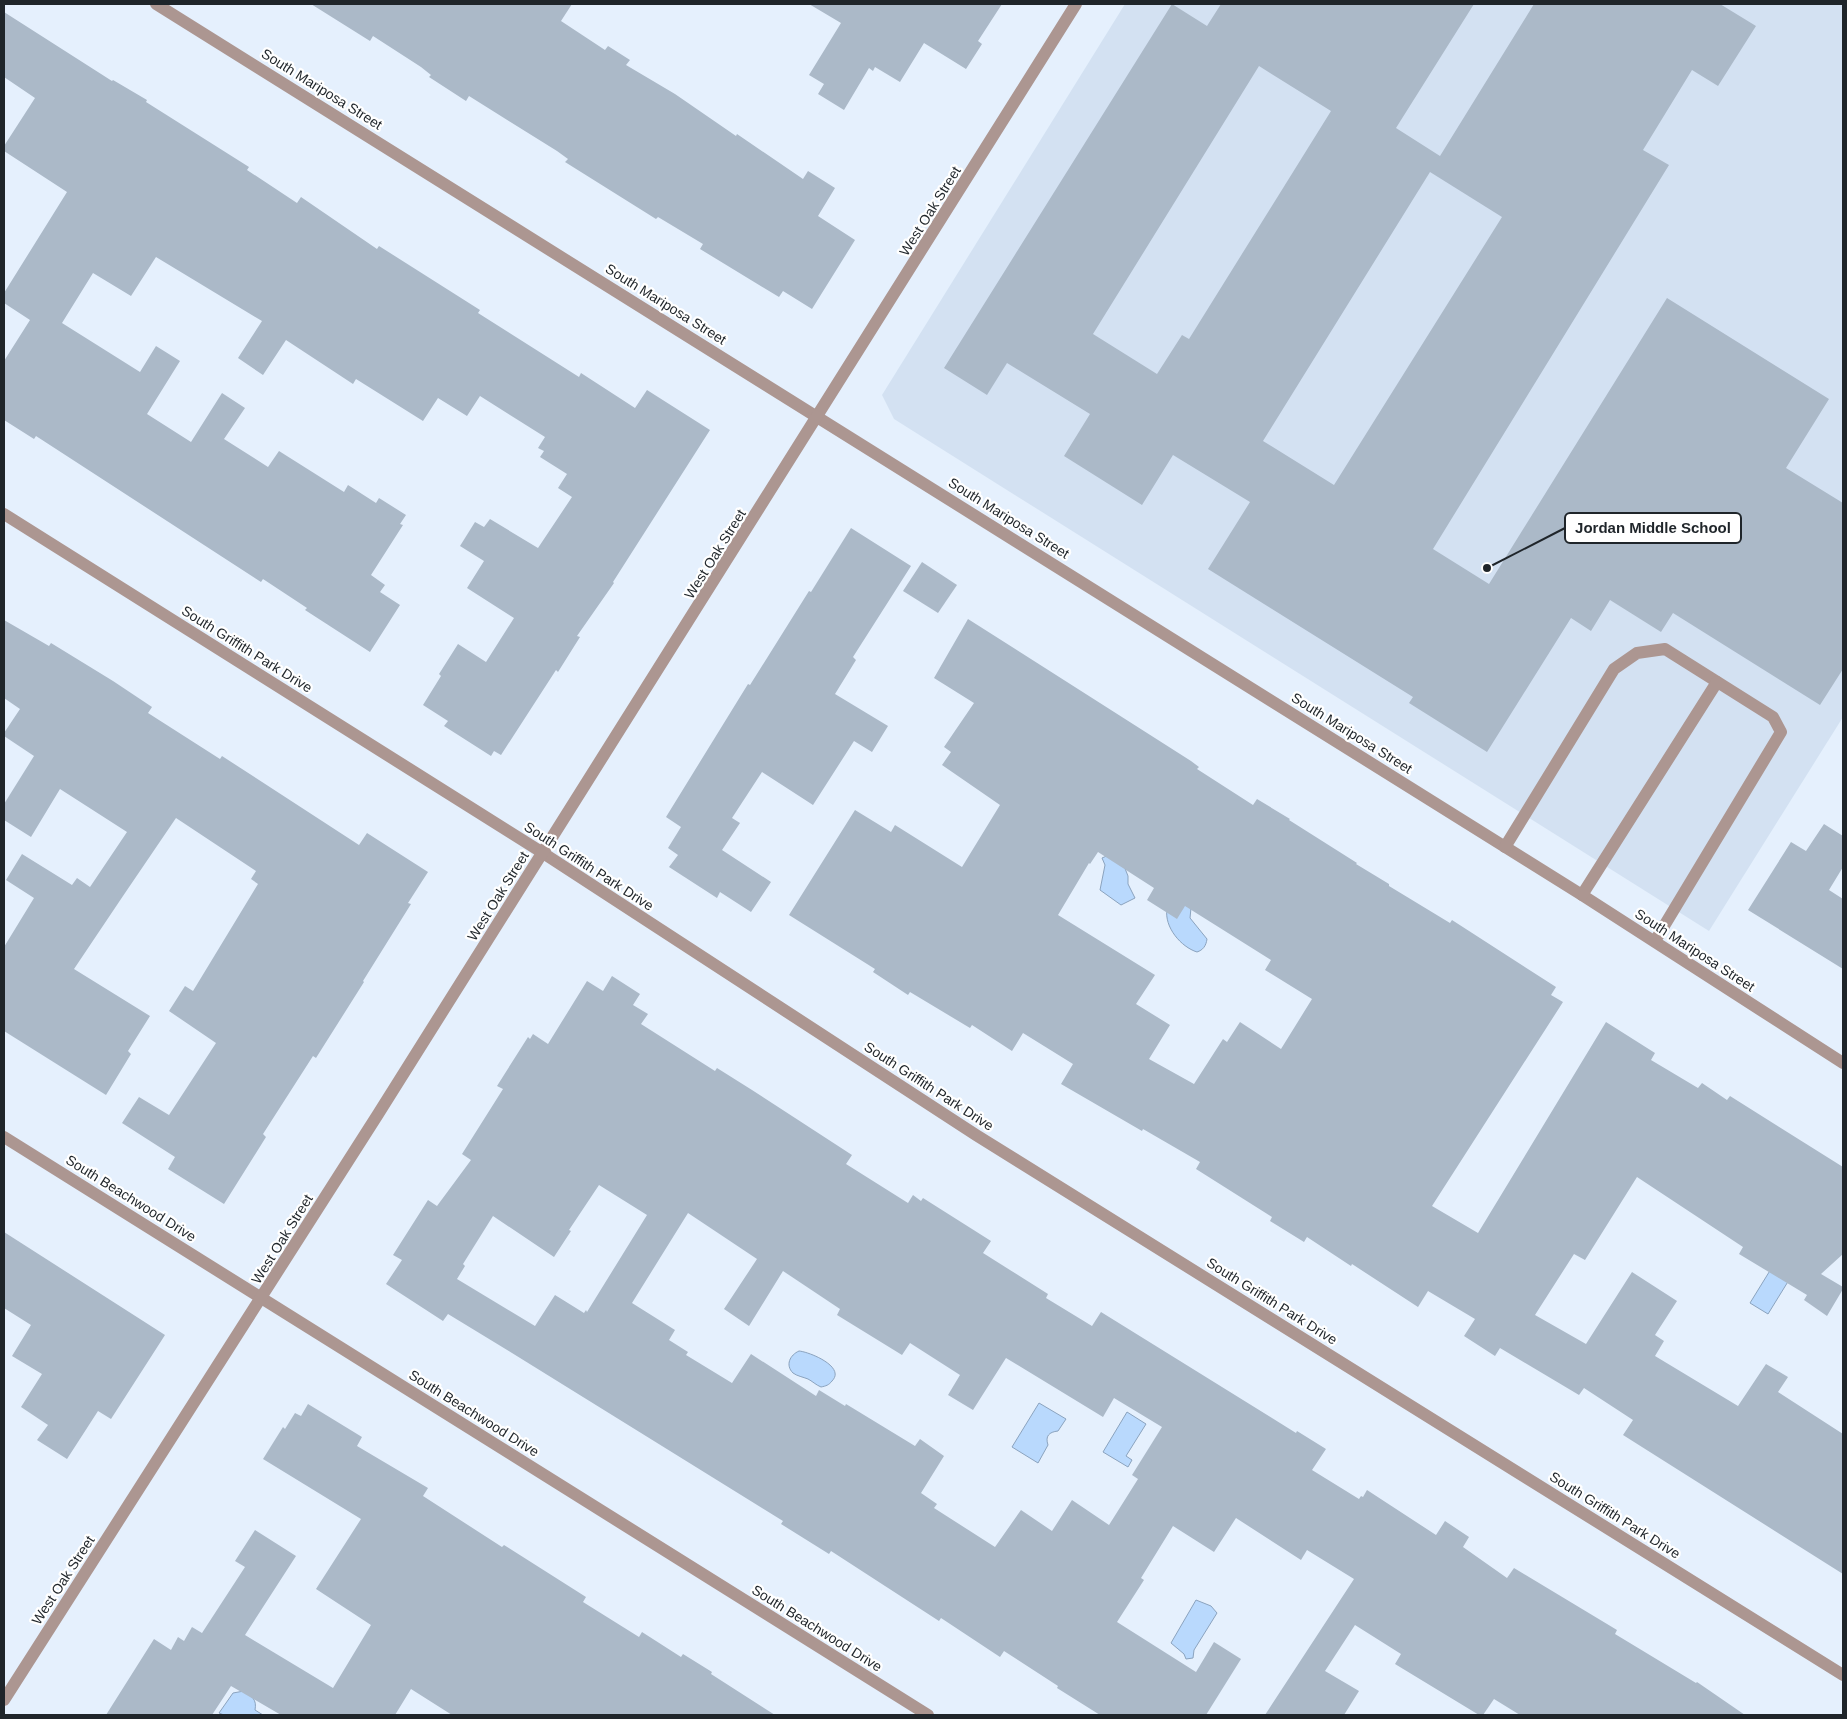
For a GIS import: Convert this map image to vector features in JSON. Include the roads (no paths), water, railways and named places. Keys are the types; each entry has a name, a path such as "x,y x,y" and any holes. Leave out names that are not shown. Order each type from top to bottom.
{"street":[{"name":"South Mariposa Street","path":"156,4 1582,895 1843,1063"},
{"name":"West Oak Street","path":"4,1700 262,1297 819,417 1076,4"},
{"name":"South Griffith Park Drive","path":"4,514 543,853 976,1135 1843,1675"},
{"path":"1505,847 1614,669 1636,653 1665,649 1773,717 1781,732 1655,941"},
{"path":"1582,895 1717,682"},
{"name":"South Beachwood Drive","path":"4,1137 928,1715"}],"water":[{"path":"1118,851 1128,876 1128,884 1135,898 1121,905 1100,890 1105,865 1102,858"},
{"path":"1172,898 1191,908 1190,918 1207,939 1204,947 1197,952 1180,941 1168,923 1167,908"},
{"path":"1779,1256 1797,1267 1768,1314 1750,1303"},
{"path":"799,1351 818,1357 831,1366 835,1376 831,1382 821,1387 793,1373 789,1367 790,1360"},
{"path":"1039,1403 1066,1419 1058,1431 1048,1435 1048,1445 1038,1463 1012,1447"},
{"path":"1127,1412 1146,1424 1126,1456 1132,1460 1128,1467 1103,1452"},
{"path":"1196,1600 1211,1606 1217,1613 1194,1650 1193,1658 1186,1659 1184,1654 1171,1643"},
{"path":"244,1691 255,1701 255,1710 263,1715 224,1715 219,1713 233,1693"}],"place":[{"name":"Jordan Middle School","path":"1487,568"}]}
